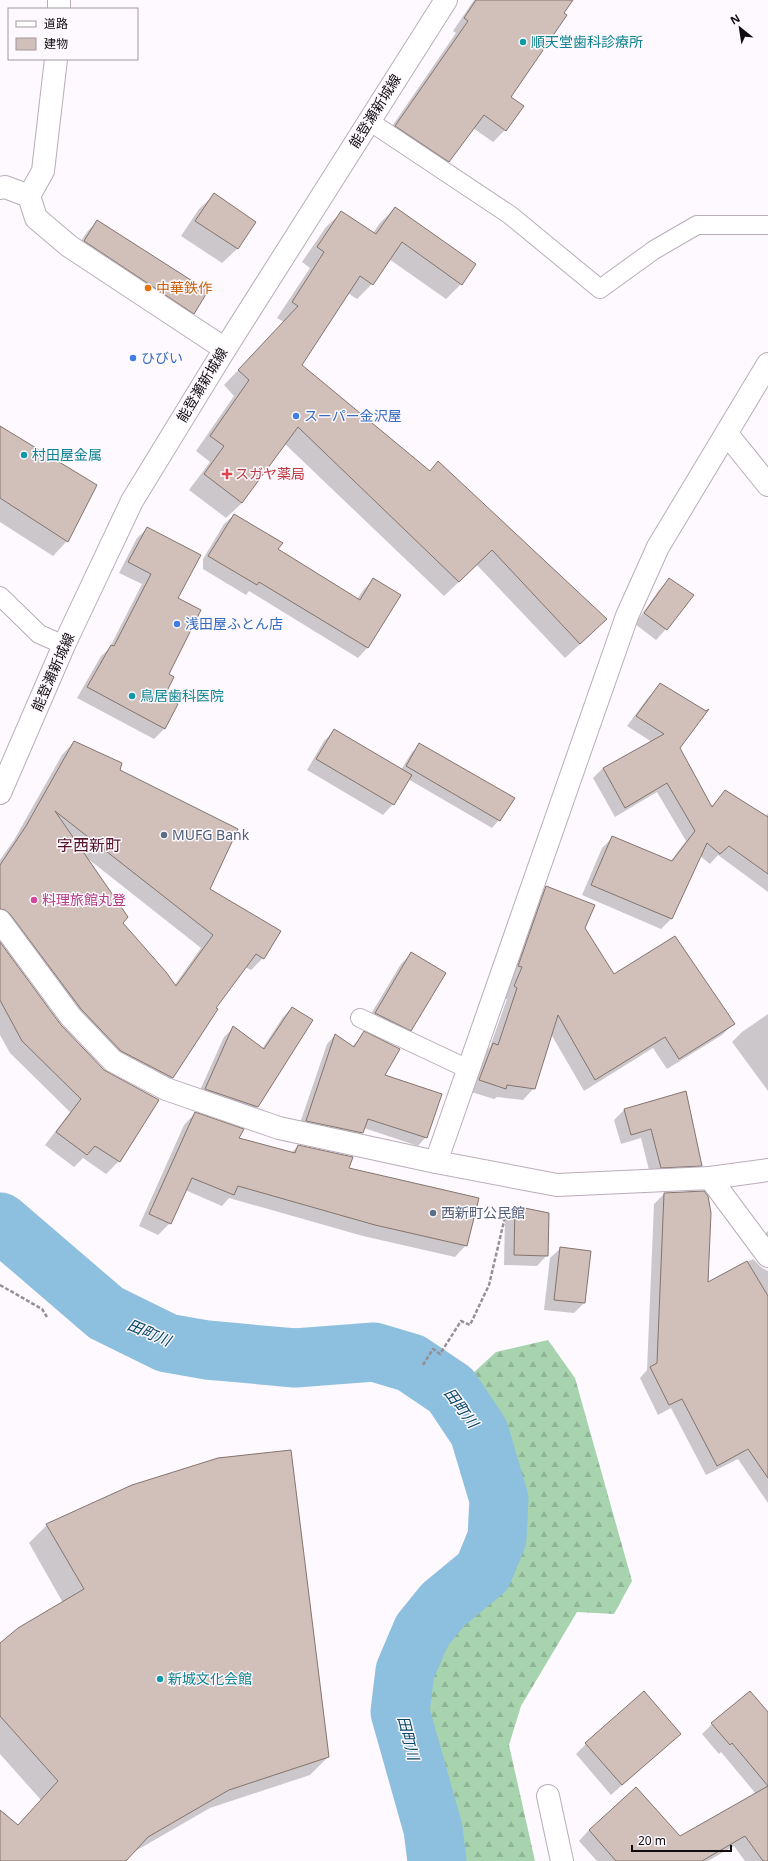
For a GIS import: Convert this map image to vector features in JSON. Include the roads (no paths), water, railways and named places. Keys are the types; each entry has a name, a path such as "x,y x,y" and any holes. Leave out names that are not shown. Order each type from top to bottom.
{"street":[{"name":"能登瀬新城線","path":"0,793 64,645 132,501 224,349 446,0"},
{"path":"56,60 43,171 29,196 36,218 69,246 224,349"},
{"path":"0,188 5,187 29,196"},
{"path":"436,1162 627,616 658,547 768,364"},
{"path":"727,434 768,485"},
{"path":"0,921 71,1017 113,1061 166,1089 279,1128 436,1162 557,1185 710,1178 768,1170"},
{"path":"710,1178 768,1256"},
{"path":"548,1796 562,1861"}],"lane":[{"path":"369,121 510,215 600,289 654,250 696,225 768,225"},
{"path":"0,596 39,634 64,645"},
{"path":"360,1018 468,1069"}],"waterway":[{"name":"田町川","path":"0,1222 106,1313 167,1343 207,1350 295,1358 374,1352 411,1363 451,1390 479,1432 499,1499 497,1538 483,1572 443,1605 422,1631 405,1671 400,1712 433,1829 437,1861"}],"place":[{"name":"順天堂歯科診療所","path":"523,42"},
{"name":"中華鉄作","path":"148,288"},
{"name":"ひびい","path":"133,358"},
{"name":"スーパー金沢屋","path":"296,416"},
{"name":"村田屋金属","path":"24,455"},
{"name":"スガヤ薬局","path":"227,474"},
{"name":"浅田屋ふとん店","path":"177,624"},
{"name":"鳥居歯科医院","path":"132,696"},
{"name":"MUFG Bank","path":"164,835"},
{"name":"料理旅館丸登","path":"34,900"},
{"name":"西新町公民館","path":"433,1213"},
{"name":"新城文化会館","path":"160,1679"}],"district":[{"name":"字西新町","path":"89,845"}]}
